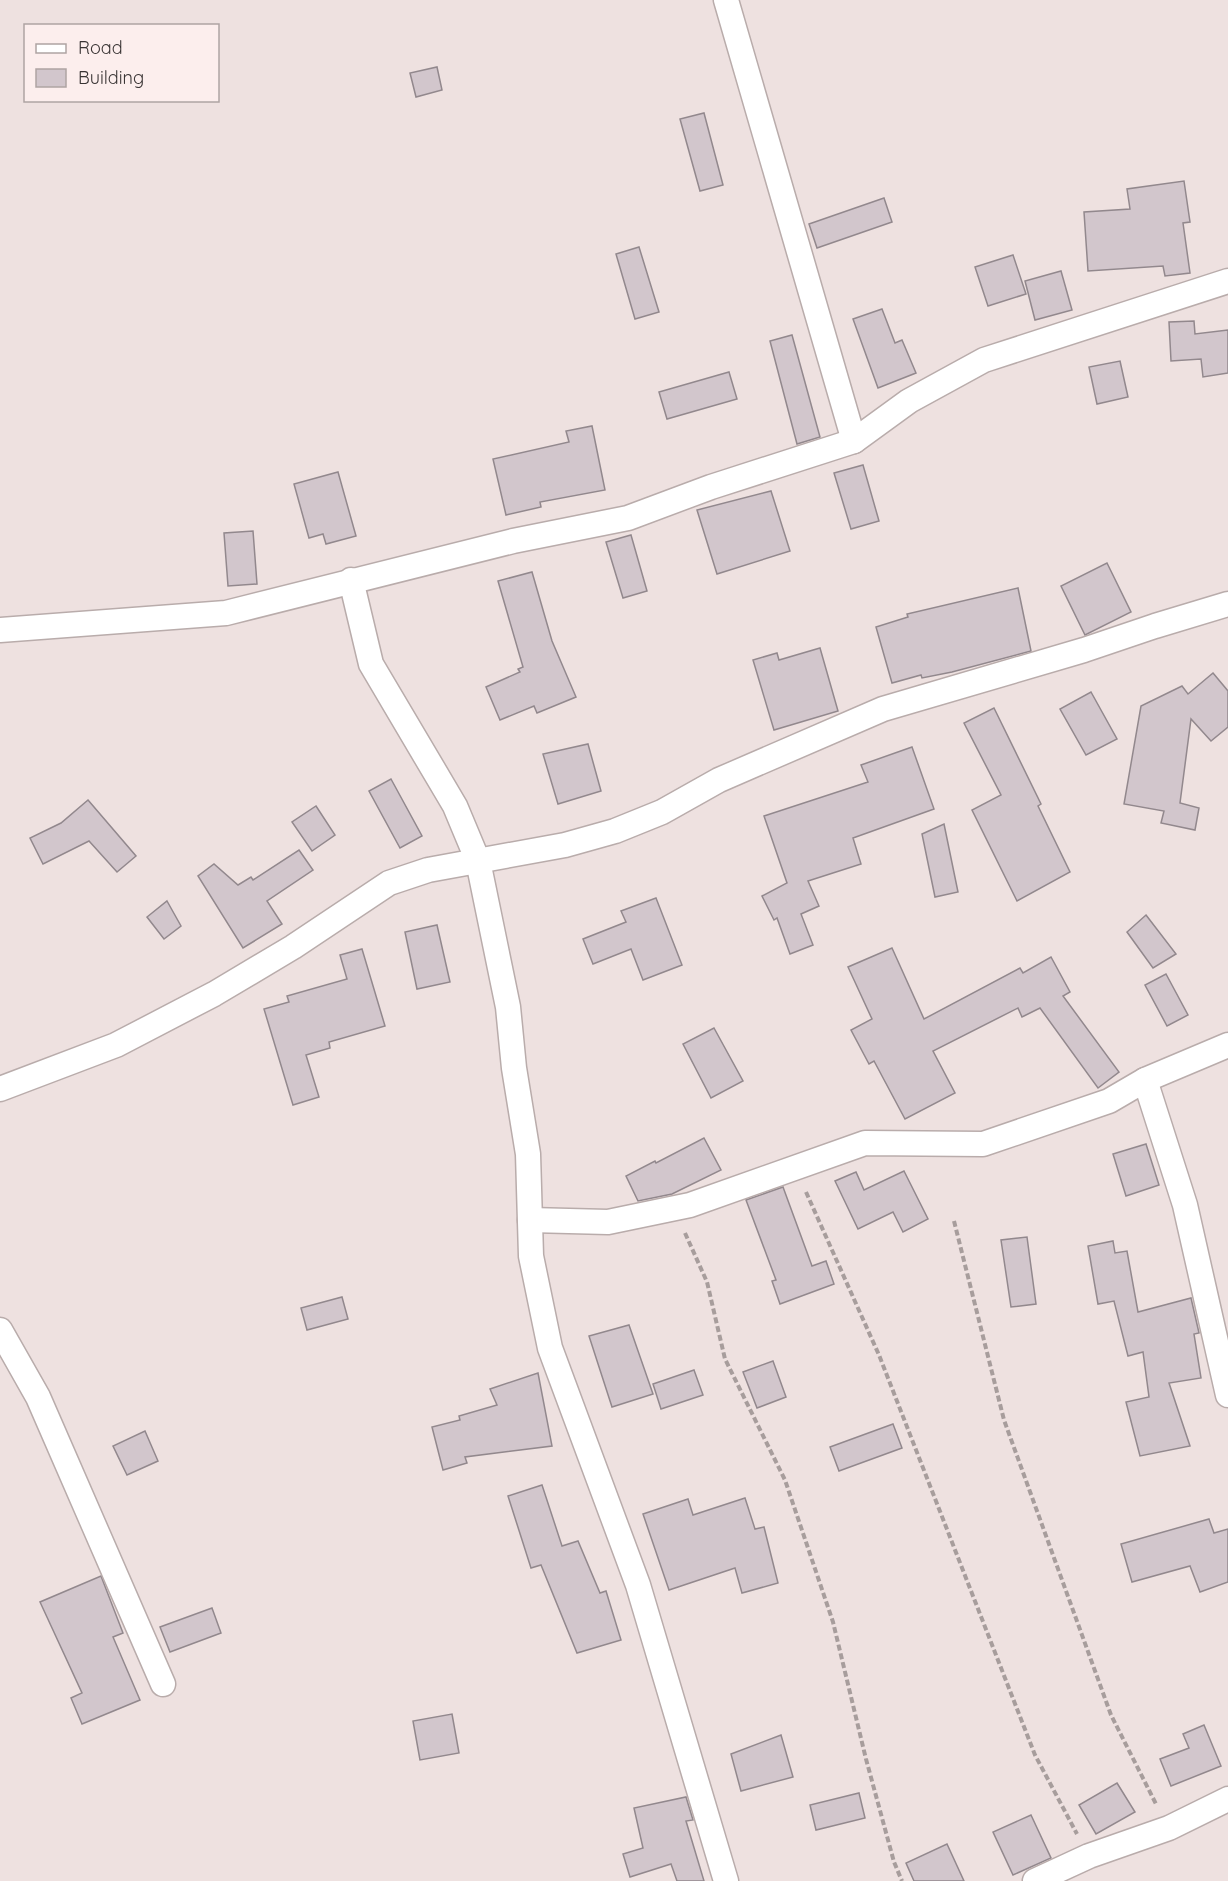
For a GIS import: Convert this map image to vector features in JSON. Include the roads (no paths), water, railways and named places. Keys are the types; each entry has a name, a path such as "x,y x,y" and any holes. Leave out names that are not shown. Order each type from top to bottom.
{"street":[{"path":"726,0 854,441"},
{"path":"0,630 226,614 351,580 391,573 513,541 628,518 711,487 854,441 909,401 984,360 1228,281"},
{"path":"351,580 371,664 455,806 478,861 508,1007 514,1068 528,1154 531,1256 550,1348 638,1585 726,1881"},
{"path":"0,1089 116,1045 214,994 293,947 388,883 428,870 565,845 615,831 662,812 719,780 883,708 1084,650 1228,604"},
{"path":"530,1220 608,1222 690,1205 865,1143 983,1144 1110,1101 1145,1080 1228,1045"},
{"path":"1145,1080 1185,1205 1228,1395"},
{"path":"0,1330 38,1397 163,1683"},
{"path":"1035,1881 1089,1856 1169,1828 1228,1799"}]}
